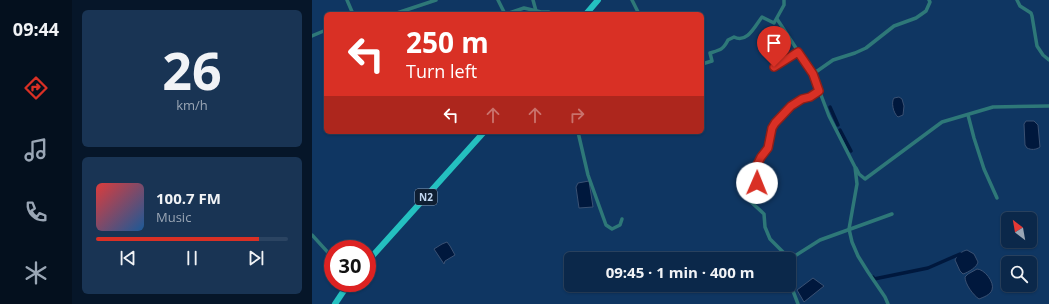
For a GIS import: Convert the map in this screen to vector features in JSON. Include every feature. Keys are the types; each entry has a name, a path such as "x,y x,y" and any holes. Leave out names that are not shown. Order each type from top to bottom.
{"highway":[{"path":"588,12 598,0"},
{"name":"N2","path":"376,252 482,134"},
{"path":"335,304 343,292"}],"street":[{"path":"347,0 352,12"},
{"path":"400,12 436,0"},
{"path":"498,0 504,12"},
{"path":"533,0 536,11"},
{"path":"632,0 638,12"},
{"path":"704,63 712,61 710,53 721,50 728,40 734,37 738,39 744,38 750,34 762,17 774,23 784,6 784,0"},
{"path":"813,74 833,60 866,48 894,26 916,18 926,11 930,2 929,0"},
{"path":"1017,0 1020,6 1031,13 1037,46 1043,55 1049,60"},
{"path":"511,12 524,8 541,12"},
{"path":"777,19 813,74 829,116 855,167 859,174 865,179 942,122 993,107 1049,106"},
{"path":"312,36 324,31"},
{"path":"774,67 798,52"},
{"path":"783,252 770,239 765,227 764,214 751,202 757,183 757,165 768,148 772,128 775,123 791,106 819,91"},
{"path":"968,115 984,169 997,198"},
{"path":"578,134 588,175 606,225 612,228 620,225 622,219"},
{"path":"855,167 857,184 850,229 852,242 858,256 888,304"},
{"path":"796,255 820,240 892,214"},
{"path":"312,235 324,248"},
{"path":"793,292 798,304"}],"water":[{"path":"899,97 902,99 904,106 903,115 898,117 894,110 893,102 894,98"},
{"path":"1026,121 1034,121 1038,125 1040,147 1037,149 1029,149 1025,145 1024,124"},
{"path":"589,181 593,207 579,208 576,187 578,183"},
{"path":"447,242 455,255 445,261 444,264 434,249"},
{"path":"967,250 974,254 978,262 976,266 963,274 955,260 963,251"},
{"path":"977,269 983,271 988,276 993,287 987,296 979,299 974,295 966,283 965,277"},
{"path":"813,278 824,286 804,302 797,290"}],"waterway":[{"path":"830,107 838,125"},
{"path":"840,130 851,151"},
{"path":"873,277 874,279 928,268 960,254"}],"route":[{"path":"757,183 757,165 768,148 772,128 775,123 791,106 819,91 813,74 798,52 774,67"}]}
